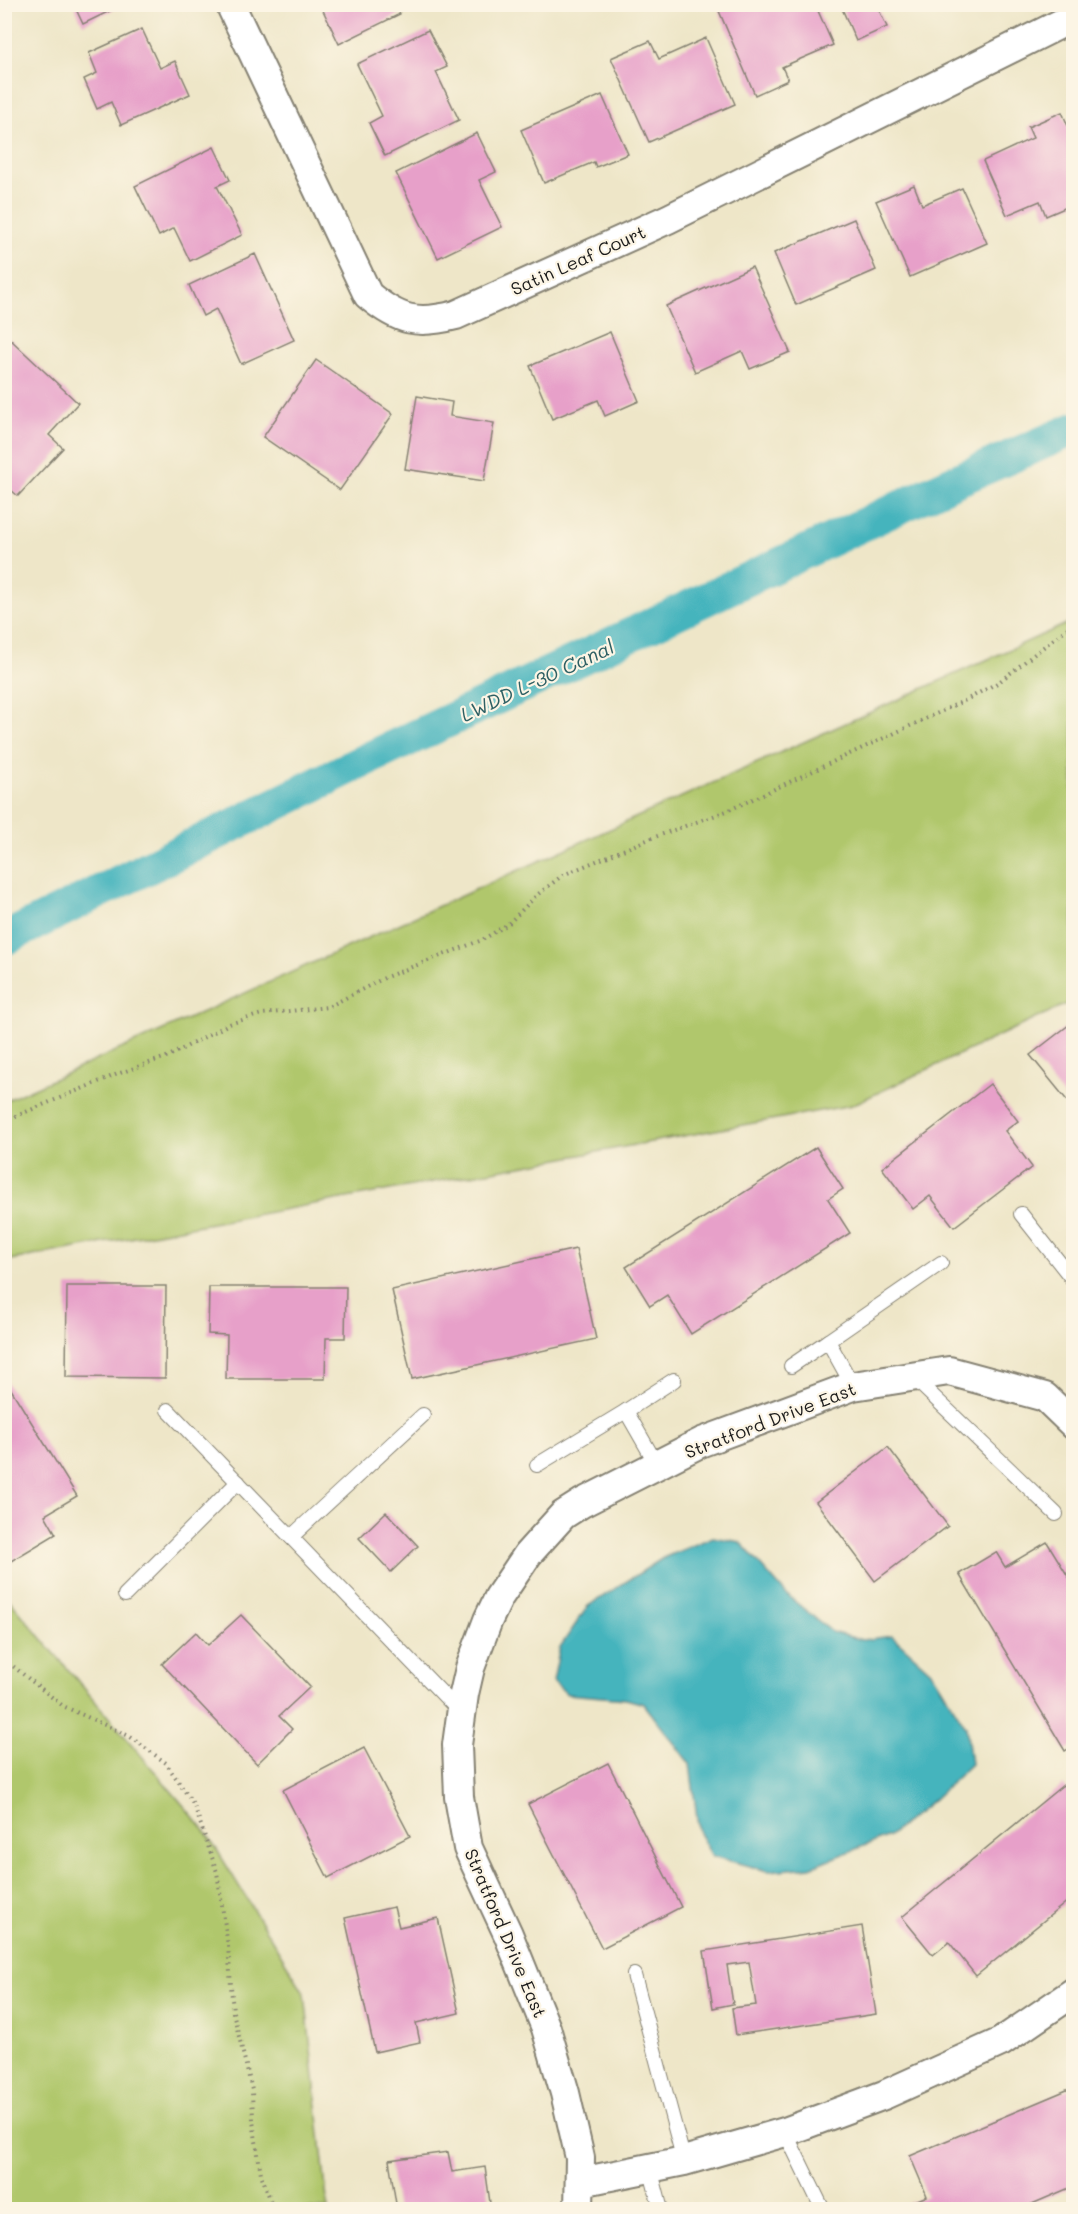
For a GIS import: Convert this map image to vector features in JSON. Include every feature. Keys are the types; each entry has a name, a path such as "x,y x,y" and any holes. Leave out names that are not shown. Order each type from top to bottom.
{"street":[{"name":"Satin Leaf Court","path":"230,4 368,295 387,310 402,316 410,319 434,320 456,315 668,219 1074,17"},
{"name":"Stratford Drive East","path":"1074,1425 1045,1397 949,1371 853,1386 702,1442 582,1503 563,1515 528,1554 488,1620 470,1668 457,1745 459,1797 468,1848 508,1934 546,2028 580,2158 580,2196 650,2168 684,2161 786,2132 884,2095 1001,2042 1074,1992"}],"lane":[{"path":"1021,1215 1074,1281"},
{"path":"791,1366 941,1263"},
{"path":"828,1341 853,1386"},
{"path":"913,1377 1056,1514"},
{"path":"537,1465 626,1412 674,1380"},
{"path":"168,1410 461,1713"},
{"path":"626,1412 657,1465"},
{"path":"291,1537 423,1415"},
{"path":"125,1595 238,1482"},
{"path":"634,1975 684,2161"},
{"path":"786,2132 823,2210"},
{"path":"650,2168 661,2210"}],"path":[{"path":"4,1121 120,1073 169,1056 229,1024 262,1014 328,1007 386,977 482,940 507,924 550,883 563,875 649,839 727,811 968,699 999,682 1074,623"},
{"path":"4,1659 63,1706 129,1736 166,1763 194,1805 217,1872 228,1946 233,2012 252,2090 253,2121 261,2174 274,2210"}],"green space":[{"path":"1073,621 1073,1001 852,1105 5,1261 5,1101"},
{"path":"5,1595 206,1832 305,1994 328,2209 5,2209"}],"water":[{"path":"713,1537 740,1542 787,1595 832,1632 862,1640 892,1636 931,1671 966,1727 971,1764 933,1800 889,1836 810,1867 768,1871 712,1856 699,1833 690,1764 644,1704 626,1699 567,1694 553,1681 560,1647 588,1606 663,1558"}],"building":[{"path":"320,4 396,4 400,14 339,44"},
{"path":"734,4 777,4 779,8 788,4 815,4 833,45 782,67 788,80 755,95 719,11"},
{"path":"840,4 876,4 887,27 856,41"},
{"path":"74,5 122,5 83,24"},
{"path":"142,29 160,68 175,61 190,94 121,125 111,102 97,109 84,79 97,73 89,53"},
{"path":"428,30 447,67 436,72 459,120 385,156 369,123 382,116 357,64"},
{"path":"706,38 735,104 649,142 611,58 650,41 659,59"},
{"path":"602,95 628,154 596,167 594,162 544,183 521,130"},
{"path":"1062,112 1074,140 1074,204 1046,216 1040,201 1007,215 983,161 1033,138 1028,127"},
{"path":"477,133 496,172 479,180 502,227 438,258 396,173"},
{"path":"214,147 230,180 217,186 242,235 190,261 174,228 159,236 135,186"},
{"path":"914,185 922,205 962,188 987,243 910,277 876,201"},
{"path":"854,219 876,270 796,305 774,253"},
{"path":"255,254 294,340 241,364 216,309 203,316 189,285"},
{"path":"752,267 790,352 750,369 742,351 695,372 666,306"},
{"path":"610,332 639,401 605,416 598,400 552,419 530,366"},
{"path":"10,339 78,403 49,435 63,448 18,496 4,484 4,345"},
{"path":"316,360 393,414 340,490 263,437"},
{"path":"417,396 452,402 450,416 494,423 484,481 405,469"},
{"path":"1074,1021 1074,1109 1030,1055"},
{"path":"990,1084 1018,1121 1005,1131 1032,1167 954,1227 930,1196 913,1209 882,1168"},
{"path":"816,1147 843,1189 828,1199 850,1233 691,1334 667,1295 650,1306 626,1267"},
{"path":"576,1249 596,1339 412,1379 392,1290"},
{"path":"67,1286 166,1286 165,1378 66,1377"},
{"path":"209,1287 346,1287 345,1338 326,1338 325,1379 226,1379 227,1335 208,1334"},
{"path":"4,1378 77,1496 45,1515 56,1534 11,1561 4,1551"},
{"path":"888,1447 948,1526 875,1581 816,1502"},
{"path":"386,1512 418,1546 391,1572 359,1538"},
{"path":"1047,1542 1074,1586 1074,1745 1065,1751 959,1574 996,1552 1005,1567"},
{"path":"241,1615 310,1687 279,1716 292,1729 257,1764 162,1664 196,1632 208,1645"},
{"path":"364,1748 410,1836 328,1878 283,1790"},
{"path":"608,1763 681,1907 602,1948 528,1804"},
{"path":"1063,1785 1074,1798 1074,1896 976,1976 949,1942 933,1955 902,1917"},
{"path":"394,1907 399,1927 438,1918 459,2013 416,2023 420,2042 375,2052 345,1918"},
{"path":"862,1926 876,2014 736,2035 732,2008 756,2005 749,1962 727,1965 733,2004 713,2008 704,1951"},
{"path":"1074,2087 1074,2186 1018,2210 911,2210 908,2204 927,2196 910,2156"},
{"path":"448,2152 452,2172 485,2167 491,2210 397,2210 389,2160"}],"waterway":[{"name":"LWDD L-30 Canal","path":"4,939 355,765 953,482 1074,429"}]}
